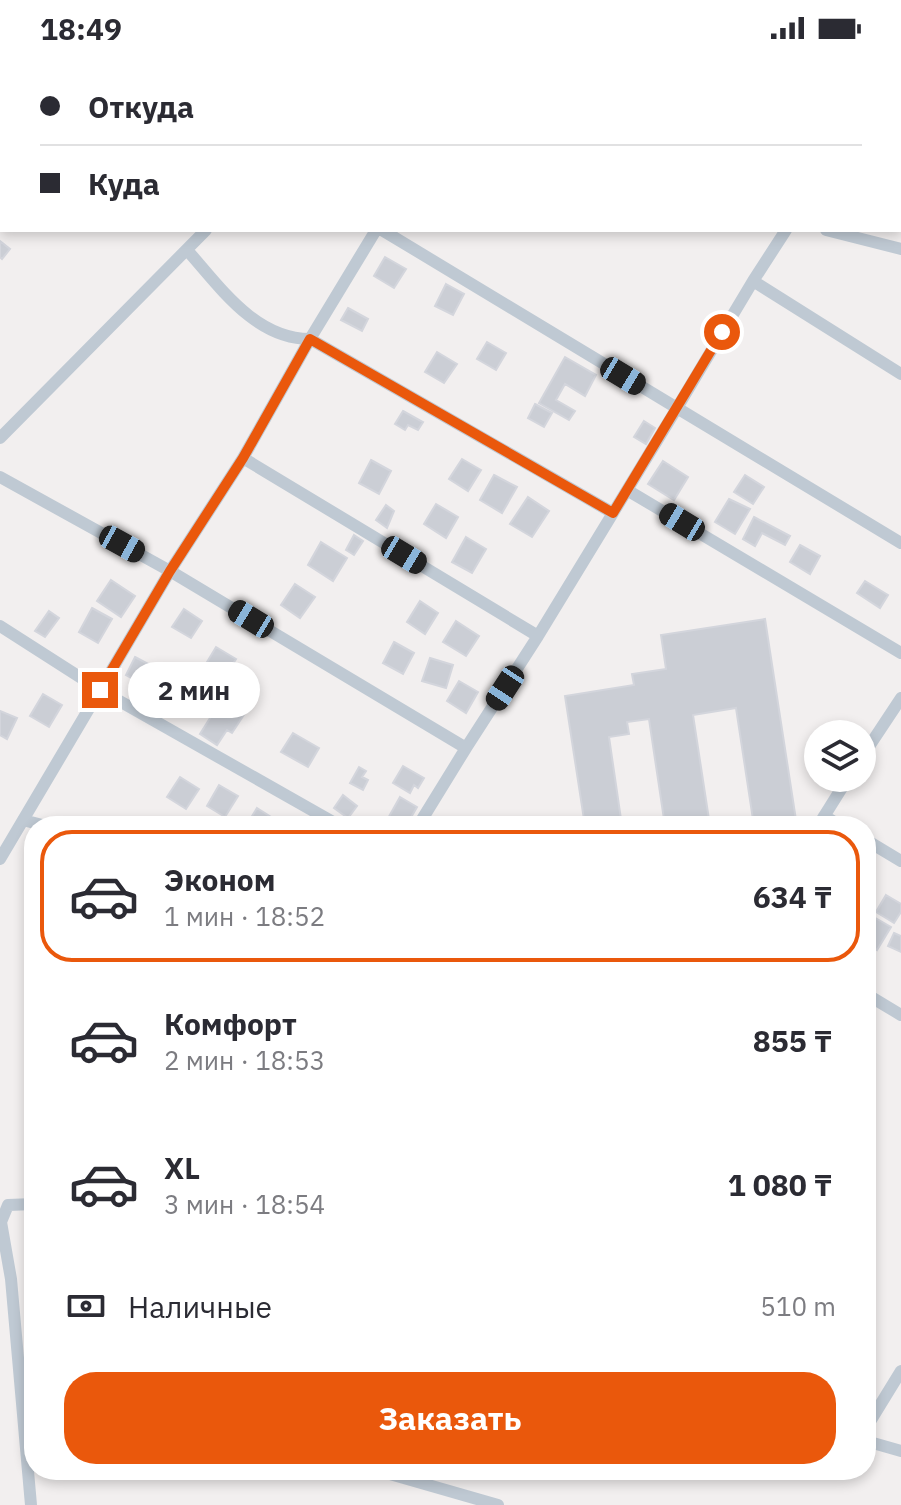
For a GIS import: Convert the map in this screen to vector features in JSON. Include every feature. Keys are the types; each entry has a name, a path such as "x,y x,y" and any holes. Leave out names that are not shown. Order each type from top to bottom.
{"street":[{"path":"0,438 204,232"},
{"path":"25,816 170,571 243,458 310,339 378,232"},
{"path":"382,232 901,543"},
{"path":"424,816 785,232"},
{"path":"834,232 901,249"},
{"path":"187,250 246,315 272,331 295,339 310,339 613,513"},
{"path":"753,281 901,374"},
{"path":"243,458 538,636"},
{"path":"0,477 170,571 466,748"},
{"path":"627,490 901,653"},
{"path":"0,626 100,690 322,816"},
{"path":"876,736 901,698"},
{"path":"824,816 839,792"},
{"path":"0,859 23,820"},
{"path":"876,846 901,861"},
{"path":"876,1000 901,1015"},
{"path":"24,1204 8,1205 0,1221 11,1279 24,1426"},
{"path":"876,1412 901,1371"},
{"path":"876,1444 901,1451"},
{"path":"29,1480 31,1505"},
{"path":"411,1480 498,1505"}],"building":[{"path":"0,241 10,249 2,259 0,257"},
{"path":"385,257 406,269 394,288 374,276"},
{"path":"446,284 464,294 453,315 435,306"},
{"path":"348,308 368,319 362,331 341,320"},
{"path":"487,342 506,353 496,370 477,359"},
{"path":"437,352 457,364 444,383 425,372"},
{"path":"565,357 596,375 585,396 565,384 556,400 575,411 569,420 539,403"},
{"path":"535,404 552,413 544,427 528,418"},
{"path":"403,411 423,422 418,430 408,425 405,430 395,424"},
{"path":"644,421 655,428 646,444 634,437"},
{"path":"462,459 481,470 468,491 449,479"},
{"path":"371,460 391,471 379,494 359,483"},
{"path":"663,461 688,477 674,500 648,484"},
{"path":"494,475 517,487 502,513 480,500"},
{"path":"745,475 764,487 753,504 734,492"},
{"path":"528,497 549,511 532,537 510,524"},
{"path":"729,499 750,509 735,534 715,522"},
{"path":"436,504 458,517 446,538 424,524"},
{"path":"386,505 394,511 387,528 376,520"},
{"path":"754,517 790,536 785,545 762,533 755,546 743,539"},
{"path":"354,535 363,541 354,555 346,550"},
{"path":"466,537 486,549 472,573 452,562"},
{"path":"321,542 347,558 333,581 308,565"},
{"path":"800,545 820,556 810,574 790,562"},
{"path":"111,580 135,596 121,617 97,601"},
{"path":"865,581 888,595 880,608 857,593"},
{"path":"295,584 315,597 300,618 281,605"},
{"path":"420,601 438,613 425,634 407,622"},
{"path":"92,608 112,619 98,643 79,632"},
{"path":"184,609 202,621 191,638 172,627"},
{"path":"49,611 59,618 45,637 35,631"},
{"path":"765,619 795,816 752,816 736,708 693,715 708,816 664,816 649,719 627,722 629,734 609,737 621,816 583,816 565,696 634,685 632,674 666,669 661,635"},
{"path":"456,621 479,636 466,656 443,642"},
{"path":"394,642 414,653 403,674 383,663"},
{"path":"216,647 236,659 224,678 204,667"},
{"path":"135,657 152,666 142,684 126,675"},
{"path":"430,658 453,665 446,688 422,681"},
{"path":"459,681 478,692 466,713 447,701"},
{"path":"43,694 62,705 49,727 30,716"},
{"path":"222,699 245,713 232,733 227,730 217,745 200,734"},
{"path":"0,711 17,718 7,739 0,735"},
{"path":"293,733 319,748 308,767 281,752"},
{"path":"403,766 424,778 418,788 414,785 410,793 393,783"},
{"path":"359,767 366,771 362,777 368,780 363,790 350,783"},
{"path":"180,777 199,789 186,809 167,797"},
{"path":"219,785 238,796 226,816 207,806"},
{"path":"343,795 357,806 350,816 334,808"},
{"path":"400,797 417,807 412,816 389,816"},
{"path":"257,808 270,816 252,816"},
{"path":"886,895 901,904 901,912 894,923 876,912"},
{"path":"876,918 891,927 876,949"},
{"path":"894,933 901,936 901,952 888,946"}],"route":[{"path":"100,690 170,571 243,458 310,339 613,513 722,332"}]}
